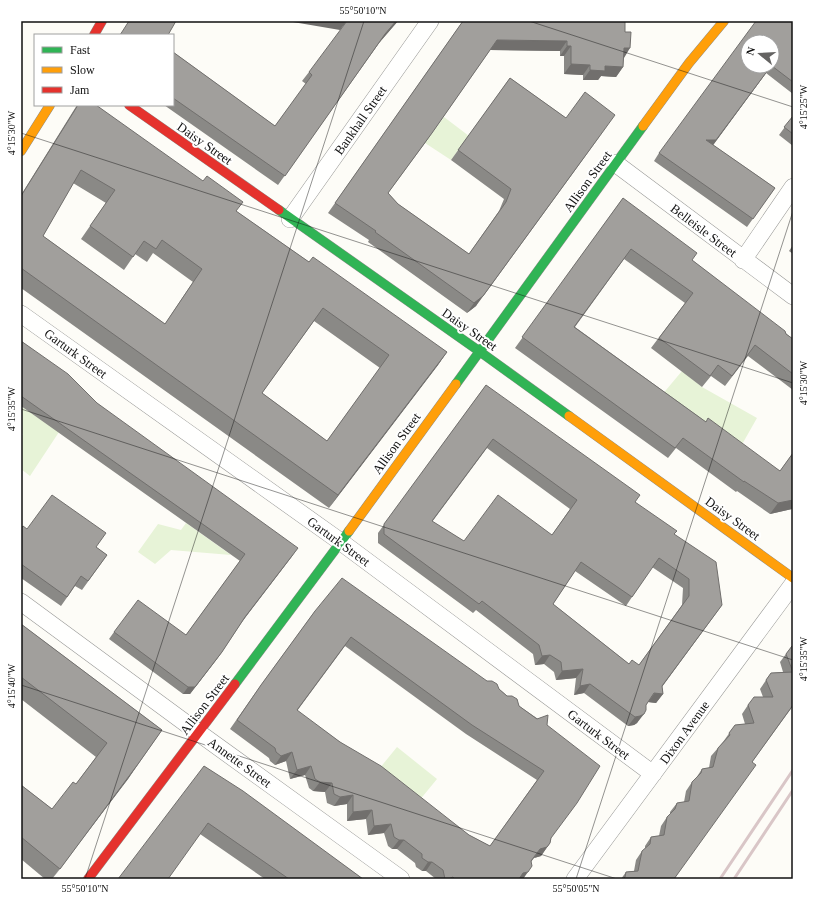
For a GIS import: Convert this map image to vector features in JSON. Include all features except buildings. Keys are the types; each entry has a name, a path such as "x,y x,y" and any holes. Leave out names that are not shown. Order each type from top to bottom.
{"street":[{"path":"95,34 102,21"},
{"name":"Bankhall Street","path":"290,219 430,21"},
{"name":"Allison Street","path":"88,879 341,542 689,63 724,21"},
{"path":"21,152 49,106"},
{"name":"Daisy Street","path":"130,106 479,351 793,578"},
{"name":"Belleisle Street","path":"615,163 793,296"},
{"path":"743,260 793,187"},
{"name":"Garturk Street","path":"21,314 341,542 653,774"},
{"name":"Dixon Avenue","path":"576,879 793,584"},
{"name":"Annette Street","path":"21,602 401,879"}],"green space":[{"path":"444,117 469,136 451,160 425,143"},
{"path":"682,371 702,387 757,418 736,455 656,402"},
{"path":"21,406 59,432 30,476 21,469 21,437 23,434 21,433"},
{"path":"186,523 231,555 171,550 155,564 138,552 158,524 181,530"},
{"path":"397,747 437,779 414,807 375,774"}],"railway":[{"path":"720,879 793,770"},
{"path":"734,879 793,790"}],"traffic: fast":[{"path":"456,384 643,126"},
{"path":"279,210 569,416"},
{"path":"235,684 349,531"}],"traffic: slow":[{"path":"643,126 689,63 724,21"},
{"path":"21,151 49,106"},
{"path":"349,531 456,384"},
{"path":"569,416 793,578"}],"traffic: jam":[{"path":"95,34 102,21"},
{"path":"130,106 279,210"},
{"path":"88,879 235,684"}]}
